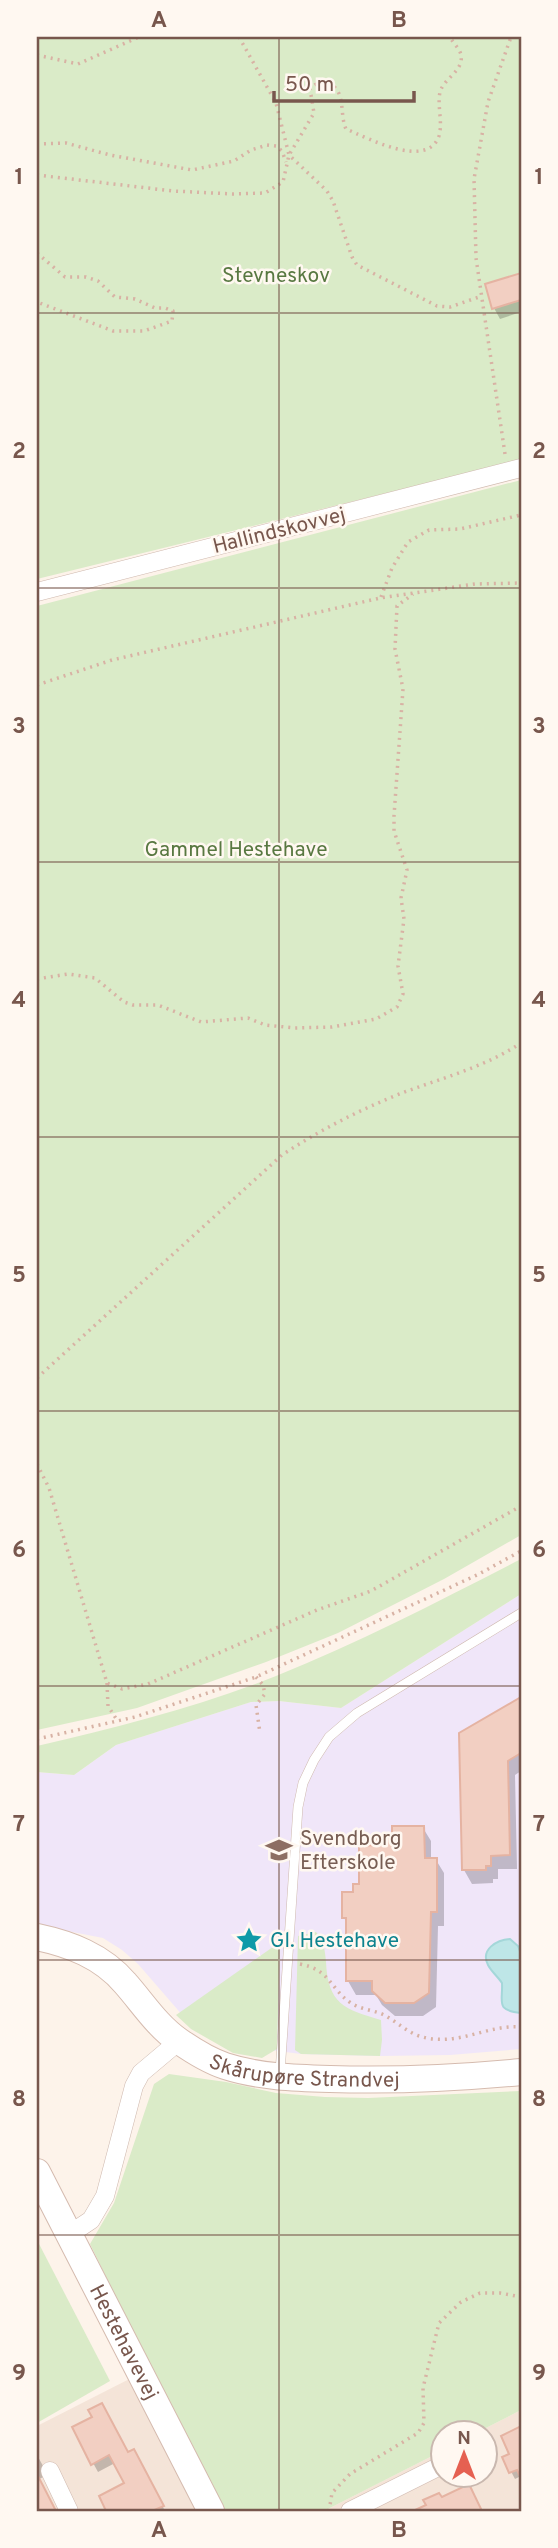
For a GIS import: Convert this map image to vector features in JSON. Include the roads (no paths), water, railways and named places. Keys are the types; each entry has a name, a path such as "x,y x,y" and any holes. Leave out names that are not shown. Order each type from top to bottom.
{"street":[{"name":"Hallindskovvej","path":"37,592 514,466"},
{"name":"Skårupøre Strandvej","path":"37,1937 87,1952 122,1979 159,2024 179,2041 225,2066 280,2078 372,2080 461,2078 521,2072"},
{"path":"37,1956 74,1962 122,1979"},
{"path":"70,2234 91,2220 105,2196 134,2086 141,2073 179,2041"},
{"name":"Hestehavevej","path":"37,2172 211,2511"},
{"path":"50,2471 69,2511"},
{"path":"350,2511 428,2472"}],"lane":[{"path":"280,2078 298,1807 303,1783 314,1760 329,1737 357,1713 521,1613"}],"water":[{"path":"510,1939 518,1946 521,1954 521,2013 507,2010 502,2004 502,1983 486,1959 491,1946"}],"place":[{"name":"Svendborg Efterskole","path":"279,1850"},
{"name":"Gl. Hestehave","path":"249,1940"}],"park label":[{"name":"Stevneskov","path":"276,275"},
{"name":"Gammel Hestehave","path":"236,849"}]}
